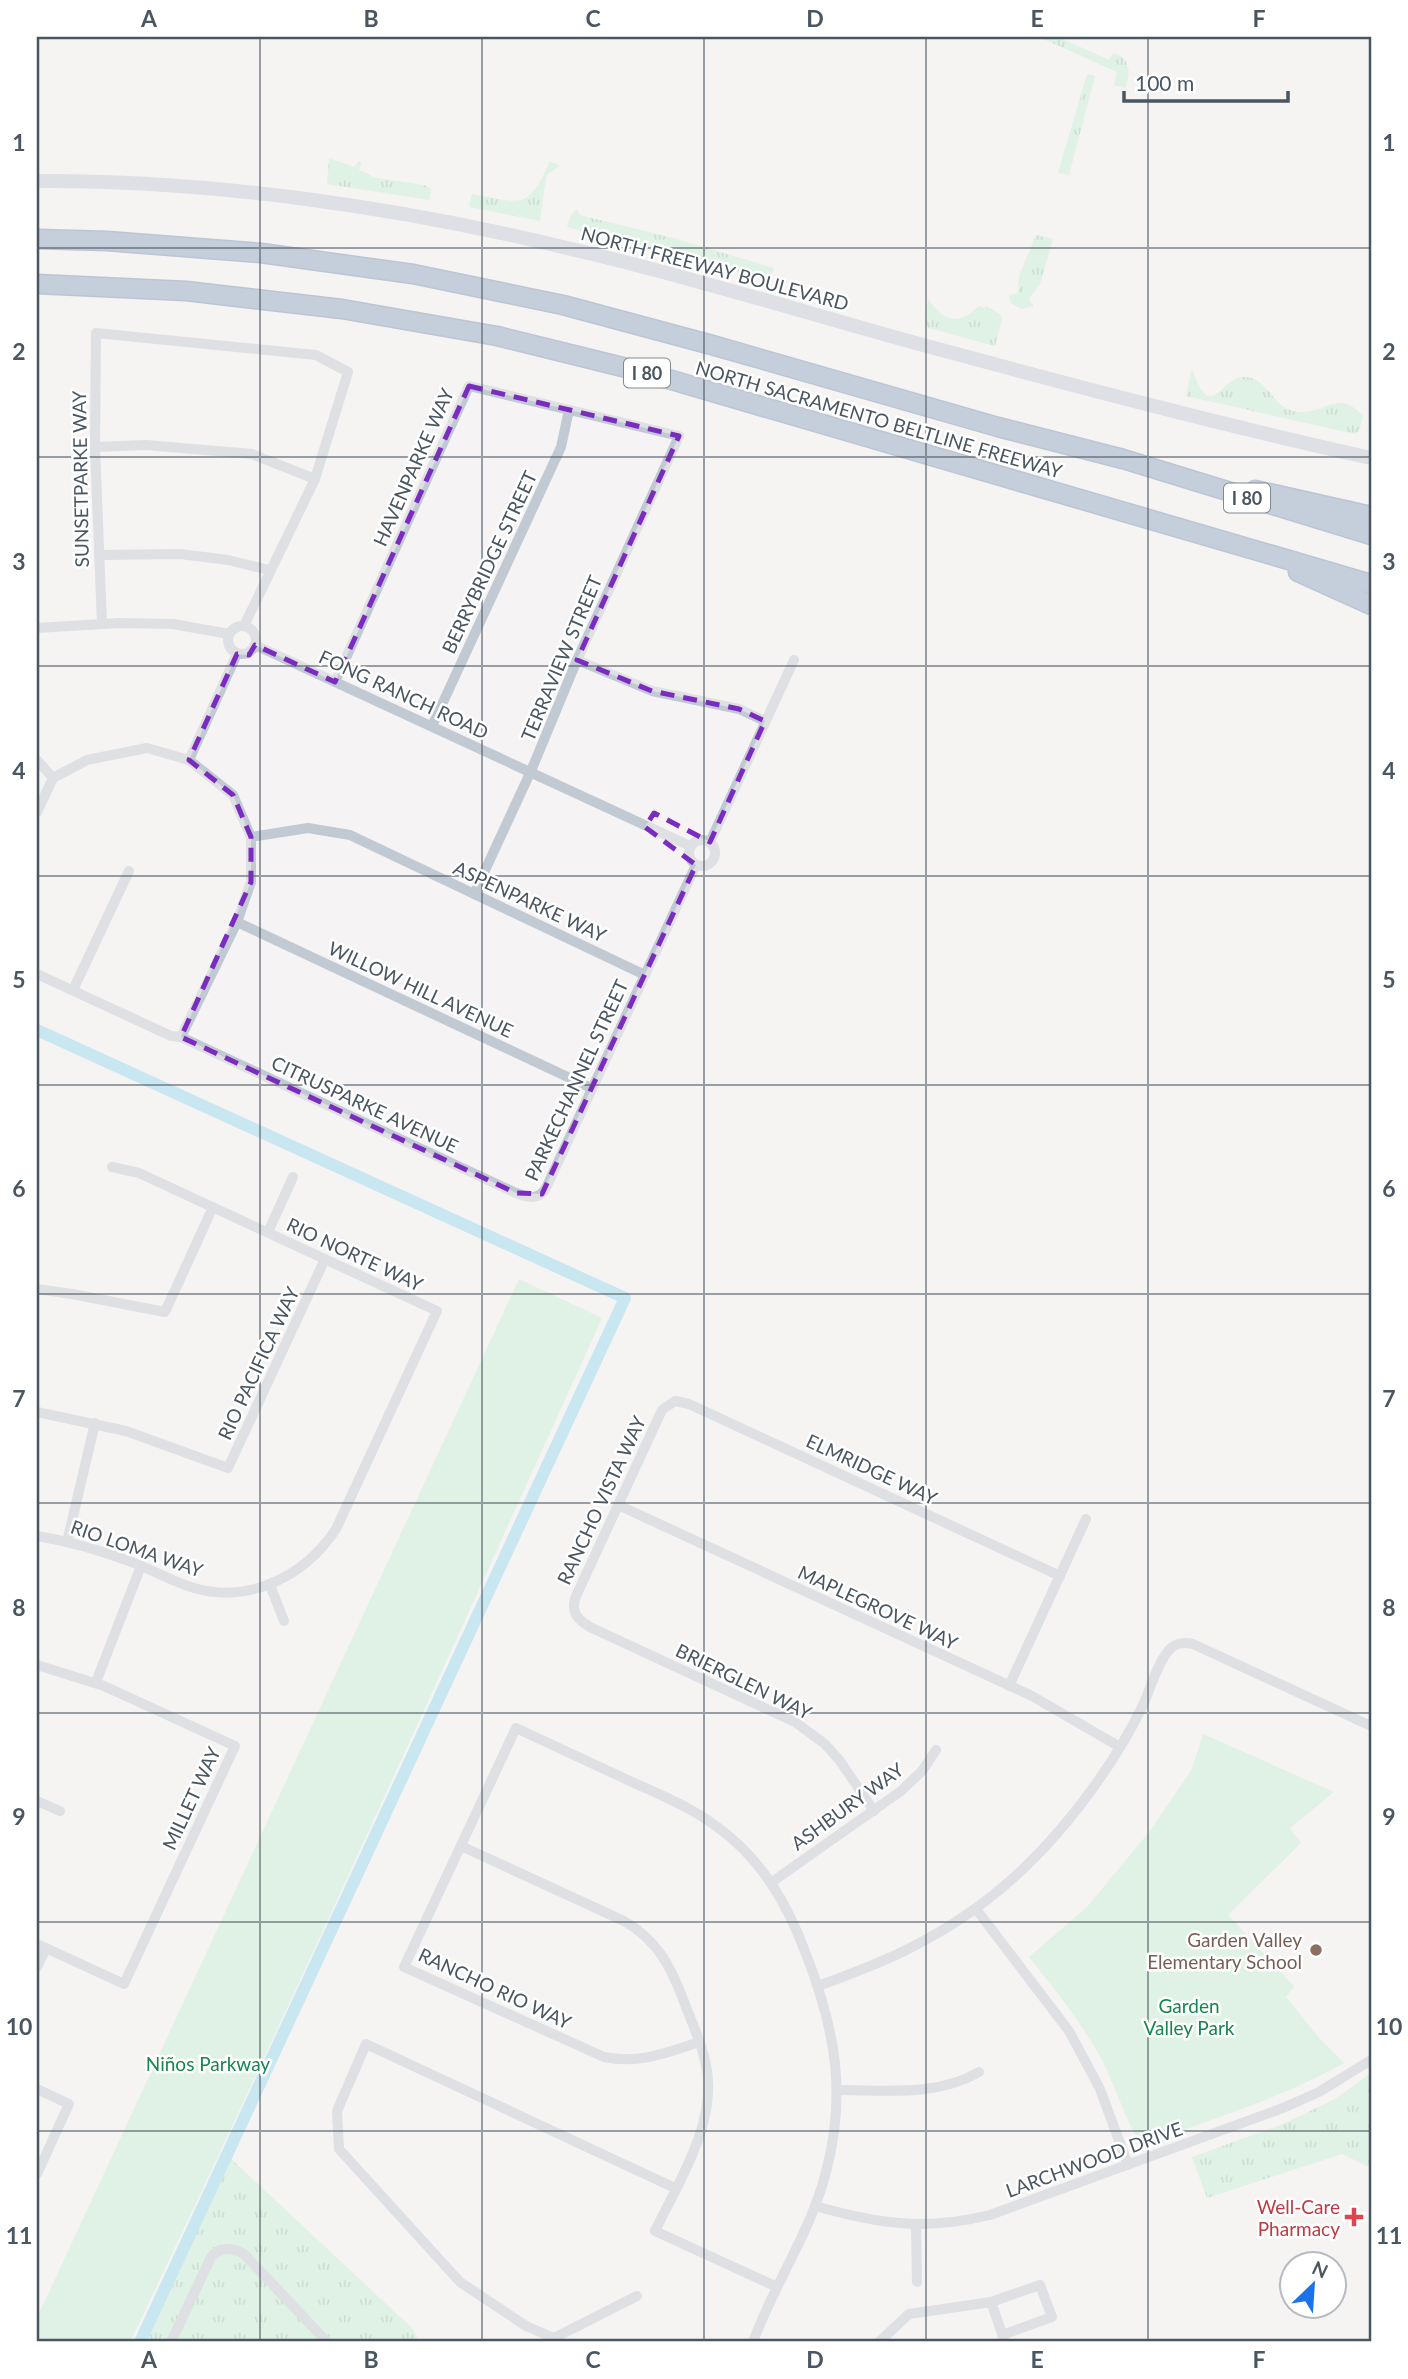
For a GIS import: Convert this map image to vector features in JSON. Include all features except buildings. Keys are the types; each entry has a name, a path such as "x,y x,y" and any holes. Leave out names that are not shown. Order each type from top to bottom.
{"highway":[{"name":"NORTH SACRAMENTO BELTLINE FREEWAY","path":"37,239 107,241 261,253 413,274 563,305 998,427 1123,459 1371,535"},
{"name":"NORTH SACRAMENTO BELTLINE FREEWAY","path":"37,284 186,291 342,309 497,336 651,374 1371,584"},
{"path":"1123,459 1371,516"},
{"path":"1241,546 1371,605"}],"street":[{"name":"NORTH FREEWAY BOULEVARD","path":"37,181 114,183 252,194 344,206 507,234 659,271 912,342 1272,437 1371,458"},
{"name":"SUNSETPARKE WAY","path":"102,624 95,447 96,332 316,355 348,372 315,479"},
{"name":"HAVENPARKE WAY","path":"335,681 469,386 679,436"},
{"name":"BERRYBRIDGE STREET","path":"432,726 561,447 569,410"},
{"name":"TERRAVIEW STREET","path":"474,894 679,436"},
{"path":"95,447 146,445 252,454 315,479 244,626"},
{"path":"99,555 180,554 228,560 269,570"},
{"path":"37,628 173,624 229,634"},
{"path":"244,626 255,635 255,645 248,653 237,654 228,644 229,634 235,627 244,626"},
{"name":"FONG RANCH ROAD","path":"255,645 690,846"},
{"path":"189,760 237,654"},
{"path":"577,660 652,691 739,709 765,721"},
{"path":"710,842 794,660"},
{"path":"37,811 53,778 87,760 147,748 189,760 233,795 251,836 251,881 237,922 181,1037"},
{"path":"37,760 53,778"},
{"name":"ASPENPARKE WAY","path":"251,836 308,828 350,835 645,975"},
{"path":"701,839 710,842 715,849 715,858 709,864 696,865 688,854 690,846 701,839"},
{"path":"645,975 696,865"},
{"path":"73,990 129,871"},
{"name":"WILLOW HILL AVENUE","path":"237,922 591,1088"},
{"name":"CITRUSPARKE AVENUE","path":"37,974 172,1036 181,1037 516,1193 536,1197"},
{"name":"PARKECHANNEL STREET","path":"536,1197 547,1188 645,975"},
{"name":"RIO NORTE WAY","path":"112,1167 139,1172 437,1311 336,1529 326,1544 301,1568 270,1584"},
{"path":"268,1232 293,1177"},
{"path":"37,1289 165,1312 213,1207"},
{"name":"RIO PACIFICA WAY","path":"94,1423 165,1443 228,1468 325,1259"},
{"name":"ELMRIDGE WAY","path":"668,1404 675,1401 689,1404 1060,1576"},
{"name":"RANCHO VISTA WAY","path":"574,1614 574,1600 659,1417 668,1404"},
{"path":"37,1412 94,1423 67,1542"},
{"name":"MAPLEGROVE WAY","path":"618,1505 1009,1686 1054,1708 1120,1747"},
{"path":"1009,1686 1086,1519"},
{"name":"RIO LOMA WAY","path":"37,1536 67,1542 141,1566 179,1583 214,1592 249,1590 270,1584"},
{"path":"96,1682 141,1566"},
{"path":"270,1584 284,1621"},
{"name":"BRIERGLEN WAY","path":"574,1614 585,1625 804,1728 825,1744 840,1761 874,1811"},
{"path":"818,1986 911,1948 976,1909 1025,1869 1083,1801 1120,1747 1169,1650 1181,1643 1199,1646 1371,1726"},
{"name":"MILLET WAY","path":"37,1665 96,1682 235,1746 124,1984 41,1946"},
{"name":"RANCHO RIO WAY","path":"699,2042 651,2058 627,2060 604,2057 404,1967 516,1728 697,1813 737,1843 772,1882"},
{"name":"ASHBURY WAY","path":"772,1882 874,1811 916,1778 936,1750"},
{"path":"37,1801 60,1811"},
{"path":"461,1846 624,1921 645,1934 667,1959 699,2042 709,2083 706,2116 701,2133 656,2231 777,2287"},
{"path":"767,2342 753,2341 815,2206 826,2175 833,2144 837,2090 831,2029 818,1986 796,1927 772,1882"},
{"path":"976,1909 1069,2031 1100,2090 1128,2165"},
{"path":"37,1967 41,1946"},
{"path":"637,2296 556,2340 526,2326 460,2283 339,2149 337,2111 366,2044 675,2188"},
{"name":"LARCHWOOD DRIVE","path":"815,2206 860,2219 916,2225 944,2224 990,2215 1283,2108 1319,2092 1371,2060"},
{"path":"837,2090 931,2089 958,2083 979,2072"},
{"path":"37,2090 69,2104 37,2174"},
{"path":"916,2225 917,2282"},
{"path":"171,2342 211,2257 222,2249 232,2248 243,2253 327,2342"},
{"path":"879,2342 909,2314 991,2302 1040,2285 1052,2317 1004,2339 991,2302"}],"highlighted area":[{"path":"469,386 679,436 577,660 652,691 739,709 765,721 710,842 654,813 645,827 696,865 542,1194 516,1193 181,1037 251,882 251,837 233,795 189,760 237,654 249,655 255,645 335,682"}],"green space":[{"path":"1039,37 1058,37 1109,60 1113,53 1119,55 1128,67 1125,88 1114,85 1117,72"},
{"path":"1087,74 1095,76 1069,175 1058,173"},
{"path":"329,158 354,167 359,161 359,170 371,177 424,185 431,189 429,200 327,184"},
{"path":"550,161 560,166 546,177 540,221 469,207 472,194 502,200 522,200 536,189"},
{"path":"577,209 580,215 673,238 774,268 770,281 567,227 571,215"},
{"path":"1036,235 1053,239 1040,284 1029,299 1033,306 1022,309 1011,303 1009,295 1018,293 1019,276"},
{"path":"928,299 940,313 952,319 964,317 979,306 986,306 1000,314 1002,319 995,346 925,327"},
{"path":"1192,369 1206,395 1218,393 1241,377 1257,381 1281,405 1293,411 1313,411 1337,403 1354,407 1363,416 1359,431 1355,434 1186,396"},
{"name":"Niños Parkway","path":"519,1279 602,1318 544,1446 310,1959 130,2342 37,2342 37,2318"},
{"name":"Garden Valley Park","path":"1203,1734 1334,1792 1290,1828 1301,1843 1228,1915 1294,1986 1286,1997 1320,2039 1344,2063 1270,2098 1141,2145 1087,2034 1029,1957 1087,1907 1150,1831 1192,1769"},
{"path":"1371,2073 1371,2168 1342,2154 1207,2198 1192,2157 1283,2124 1335,2099"},
{"path":"229,2157 413,2329 420,2342 146,2342"}],"waterway":[{"path":"37,1030 625,1298 140,2342"}],"place":[{"name":"Garden Valley Elementary School","path":"1316,1950"},
{"name":"Well-Care Pharmacy","path":"1354,2217"}]}
